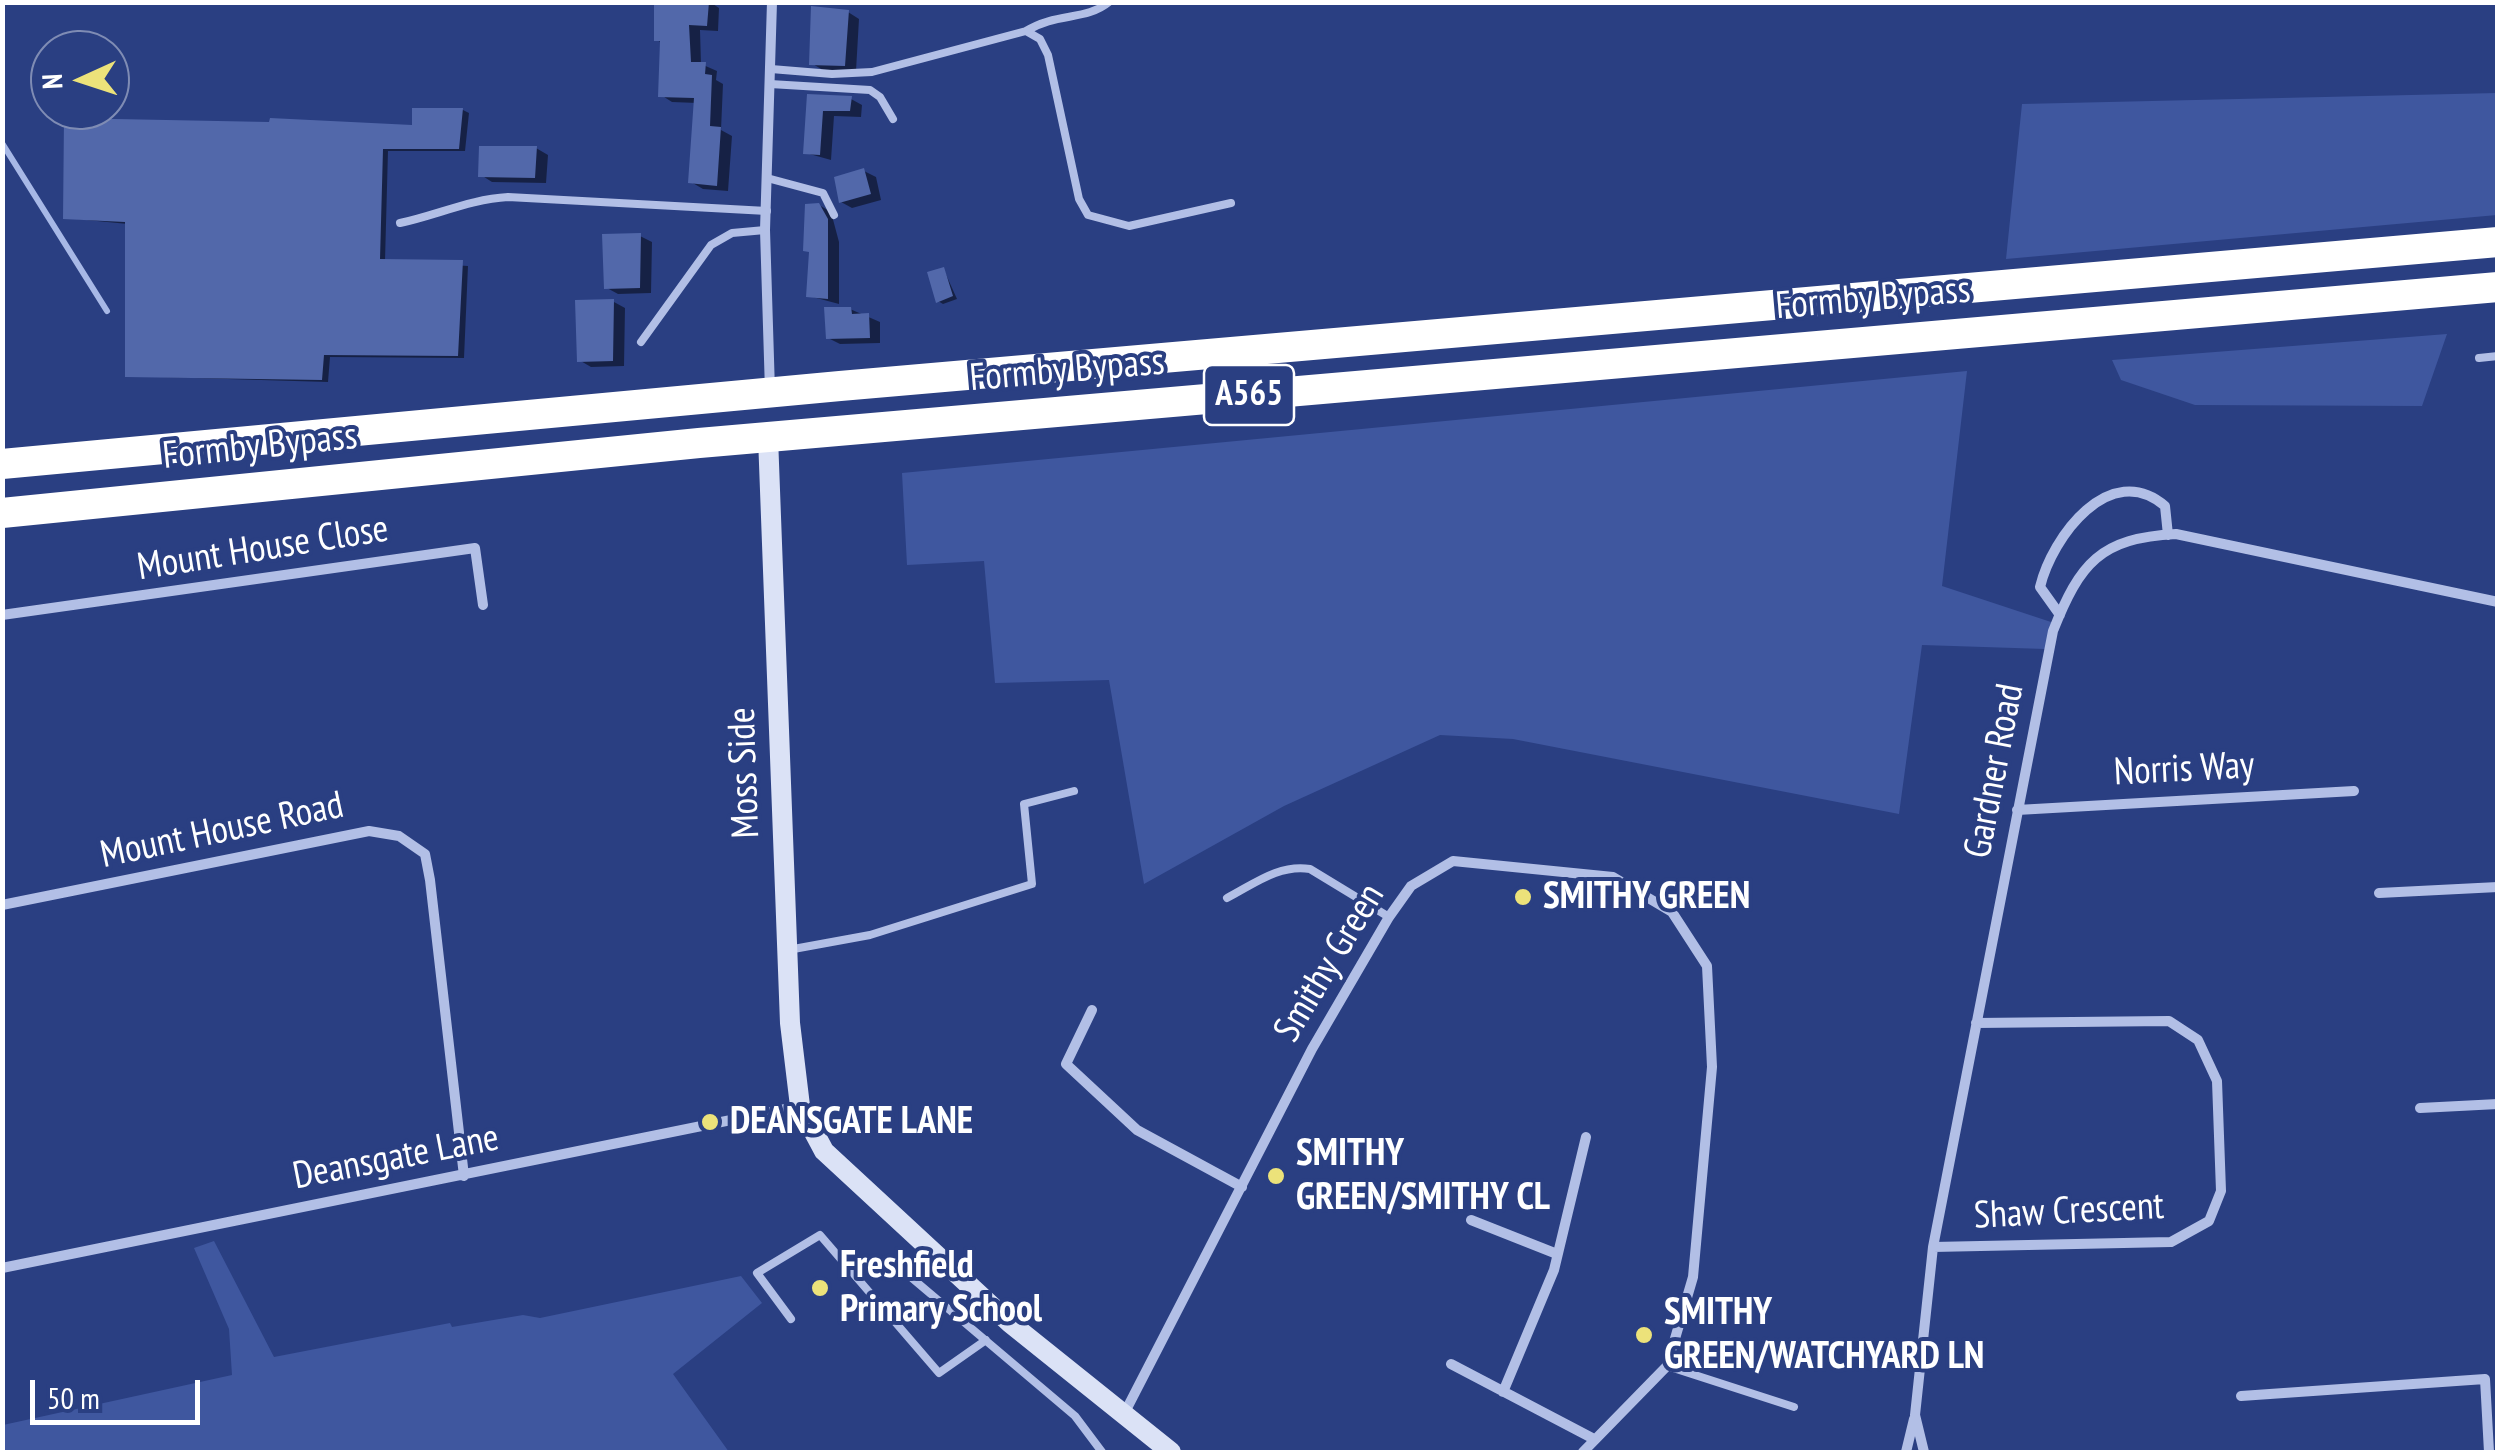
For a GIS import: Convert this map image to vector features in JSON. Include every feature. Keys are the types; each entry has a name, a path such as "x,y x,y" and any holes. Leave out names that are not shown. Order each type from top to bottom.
{"highway":[{"name":"Formby Bypass","path":"2,464 770,392 2498,242"},
{"name":"Formby Bypass","path":"2,513 768,437 2498,287"}],"street":[{"path":"770,392 765,230 772,2"},
{"name":"Moss Side","path":"768,437 793,1075 800,1106 824,1151 927,1249 1171,1452"},
{"path":"2060,615 2040,587 2044,572 2057,539 2097,502 2120,492 2157,499 2165,506 2168,535"},
{"name":"Gardner Road","path":"1906,1452 1915,1415 1934,1247 1976,1023 2017,810 2067,597 2102,551 2137,536 2168,535 2498,602"},
{"name":"Mount House Close","path":"2,615 68,609 475,548 483,605"},
{"name":"Norris Way","path":"2017,810 2354,791"},
{"name":"Mount House Road","path":"2,905 368,831 399,836 425,854 430,880 464,1176"},
{"name":"Smithy Green","path":"1124,1415 1312,1049 1389,917 1411,886 1453,861 1613,877 1672,912 1707,966 1712,1067 1693,1277 1667,1366 1583,1452"},
{"path":"2379,892 2498,887"},
{"path":"1092,1010 1066,1064 1137,1130 1242,1187"},
{"name":"Shaw Crescent","path":"1934,1247 2171,1242 2209,1220 2220,1191 2217,1082 2198,1040 2169,1021 1976,1023"},
{"path":"2420,1108 2498,1104"},
{"name":"Deansgate Lane","path":"2,1268 800,1106"},
{"path":"1503,1392 1557,1254 1586,1137"},
{"path":"1472,1220 1557,1254"},
{"path":"1450,1364 1594,1439"},
{"path":"2241,1396 2485,1379 2490,1452"},
{"name":"Gardner Road","path":"1915,1415 1924,1452"}],"lane":[{"path":"771,69 832,74 872,72 1026,31 1047,18 1091,13 1109,2"},
{"path":"1026,31 1040,39 1048,54 1079,200 1088,215 1129,226 1231,203"},
{"path":"770,84 870,90 880,97 893,119"},
{"path":"767,178 823,193 834,215"},
{"path":"400,223 446,213 481,198 508,197 767,211"},
{"path":"641,342 711,245 732,233 765,230"},
{"path":"2479,358 2498,356"},
{"path":"788,950 870,935 1032,884 1024,804 1074,792"},
{"path":"1227,898 1284,868 1296,867 1310,870 1389,917"},
{"path":"791,1319 756,1273 820,1235 938,1373 986,1340"},
{"path":"927,1249 910,1270 913,1280 1074,1416 1102,1452"},
{"path":"1667,1366 1794,1407"}],"shaded area":[{"path":"2497,93 2497,215 2006,259 2022,104"},
{"path":"2447,334 2422,406 2195,405 2121,380 2112,360"},
{"path":"1967,371 1942,586 2051,622 2059,630 2045,649 1922,645 1899,814 1513,739 1440,735 1284,806 1144,884 1109,680 995,683 984,561 907,565 902,473"},
{"path":"214,1241 274,1357 450,1323 452,1327 523,1315 540,1318 741,1276 762,1303 673,1374 729,1452 3,1452 3,1425 232,1375 229,1329 194,1248"}],"building":[{"path":"654,2 709,2 707,26 689,25 691,62 706,62 705,74 712,75 710,126 721,127 717,186 688,183 694,98 658,97 660,41 654,41"},
{"path":"811,6 849,10 845,66 809,65"},
{"path":"807,94 852,96 850,111 823,111 820,155 803,154"},
{"path":"412,108 463,108 459,149 383,149 380,259 463,260 458,356 324,355 322,380 125,377 125,222 63,219 64,130 130,130 130,119 269,122 270,118 412,125"},
{"path":"479,146 537,146 535,178 478,177"},
{"path":"864,168 871,194 839,203 834,177"},
{"path":"819,203 828,219 828,299 806,297 809,252 803,251 805,204"},
{"path":"641,233 640,288 604,289 602,234"},
{"path":"944,267 953,296 936,303 927,272"},
{"path":"614,299 613,361 577,362 575,300"},
{"path":"824,307 851,307 852,314 869,313 870,338 826,339"}],"waterway":[{"path":"2,143 107,311"}],"place":[{"name":"SMITHY GREEN","path":"1523,897"},
{"name":"DEANSGATE LANE","path":"710,1122"},
{"name":"SMITHY GREEN/SMITHY CL","path":"1276,1176"},
{"name":"Freshfield Primary School","path":"820,1288"},
{"name":"SMITHY GREEN/WATCHYARD LN","path":"1644,1335"}]}
